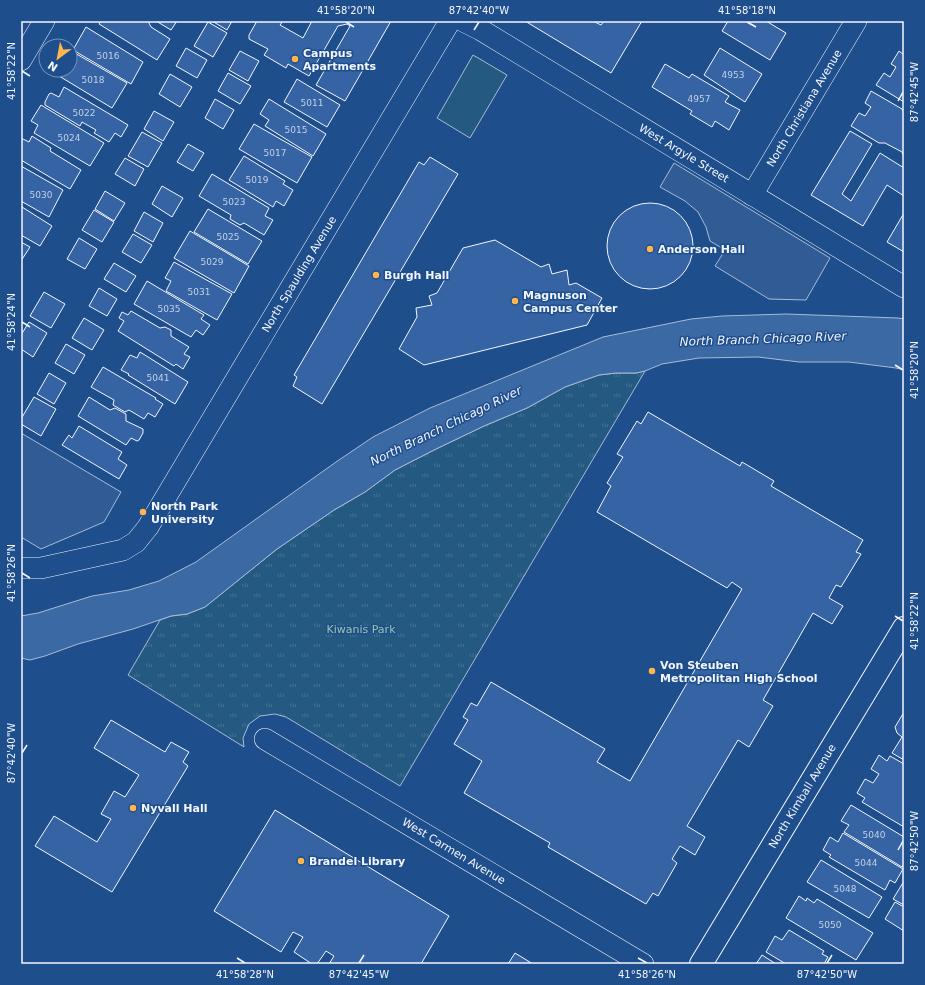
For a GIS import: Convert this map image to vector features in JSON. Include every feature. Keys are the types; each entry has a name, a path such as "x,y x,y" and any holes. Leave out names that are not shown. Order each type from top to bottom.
{"street":[{"path":"21,60 44,21"},
{"name":"North Spaulding Avenue","path":"21,568 42,568 122,550 136,542 148,527 450,21"},
{"name":"West Argyle Street","path":"463,21 481,30 904,287"},
{"name":"North Christiana Avenue","path":"752,195 856,21"},
{"name":"North Kimball Avenue","path":"701,964 904,628"},
{"name":"West Carmen Avenue","path":"265,739 643,964"}],"green space":[{"path":"473,55 507,75 470,138 437,118"},
{"name":"Kiwanis Park","path":"645,371 400,786 286,717 275,714 260,716 249,724 243,738 244,747 128,675 160,620 171,616 187,614 205,607 277,549 334,510 365,492 395,470 484,426 527,408 565,387 599,375 636,373"}],"shaded area":[{"path":"674,163 830,258 806,300 769,299 715,266 725,250 710,241 706,227 698,212 685,201 660,187"},
{"path":"21,433 121,492 104,522 41,549 21,537"}],"water":[{"name":"North Branch Chicago River","path":"786,314 904,319 904,370 849,362 799,362 758,357 699,358 662,364 636,373 599,375 565,387 527,408 484,426 395,470 365,492 334,510 277,549 205,607 187,614 171,616 133,629 78,644 45,656 30,660 21,658 21,616 38,613 92,596 129,590 159,581 196,562 373,437 430,408 603,337 691,319 722,316"}],"building":[{"path":"101,21 148,21 151,27 170,39 157,60 99,24"},
{"path":"156,21 177,21 171,30"},
{"path":"212,21 232,21 227,30"},
{"name":"Campus Apartments","path":"257,21 283,21 280,25 303,38 312,21 391,21 345,101 316,85 350,26 347,24 338,26 309,76 288,64 286,68 264,55 268,49 249,39 249,35"},
{"path":"525,21 593,21 601,25 604,21 642,21 611,73"},
{"path":"728,21 766,21 786,33 770,60 722,31"},
{"path":"208,22 227,33 213,57 194,46"},
{"path":"86,27 143,62 131,84 78,53 78,41"},
{"path":"186,48 207,60 197,78 176,66"},
{"path":"720,48 762,74 745,102 704,75"},
{"path":"240,51 259,61 248,81 229,70"},
{"path":"899,51 904,55 904,102 876,85 884,73 890,77 896,67 891,64"},
{"path":"78,55 127,83 112,108 62,78 78,78"},
{"path":"665,64 689,78 692,74 729,96 725,102 740,110 729,130 715,121 712,127 690,114 692,111 652,87"},
{"path":"228,73 251,86 240,104 218,91"},
{"path":"170,74 192,87 180,107 159,94"},
{"path":"297,79 340,105 327,127 284,102"},
{"path":"64,87 128,125 121,137 115,133 109,142 94,133 96,130 82,122 80,126 45,105 49,94 51,93 59,97"},
{"path":"871,91 902,109 904,113 904,157 902,152 885,143 879,143 851,126 859,113 865,116 871,107 865,103"},
{"path":"215,99 234,110 223,129 205,118"},
{"path":"269,99 326,134 313,156 265,126 269,120 260,114"},
{"path":"41,105 104,143 90,166 34,133 38,125 31,121"},
{"path":"154,111 174,122 163,141 144,129"},
{"path":"254,124 312,157 297,183 239,149"},
{"path":"850,131 872,144 842,194 851,201 880,153 904,168 904,196 887,185 863,226 811,195"},
{"path":"142,132 162,143 148,167 128,156"},
{"path":"32,136 51,148 50,151 81,170 70,189 21,160 21,138 29,142"},
{"path":"188,144 204,153 193,171 177,162"},
{"path":"244,156 285,181 283,184 293,190 284,206 276,201 273,207 229,180"},
{"name":"Burgh Hall","path":"430,157 458,174 322,404 293,386 297,377 294,375 419,162 424,165"},
{"path":"125,158 144,169 135,186 115,174"},
{"path":"21,166 63,190 49,217 21,201"},
{"path":"212,174 269,208 265,216 273,220 264,235 244,223 240,225 230,219 231,215 199,196"},
{"path":"162,186 183,198 172,217 152,204"},
{"path":"105,191 125,203 114,221 95,209"},
{"name":"Anderson Hall","path":"650,203 667,206 681,215 690,229 693,246 690,263 681,277 667,286 650,289 633,286 619,277 610,263 607,246 610,229 619,215 633,206"},
{"path":"21,204 22,207 52,226 40,246 21,235"},
{"path":"208,209 262,241 248,264 194,232"},
{"path":"94,210 114,222 102,242 82,230"},
{"path":"144,212 163,223 153,242 134,231"},
{"path":"904,213 904,252 887,242"},
{"path":"190,231 249,266 234,293 174,258"},
{"path":"133,234 152,245 141,263 122,252"},
{"path":"79,238 97,249 85,269 67,259"},
{"name":"Magnuson Campus Center","path":"495,240 541,267 549,264 552,274 567,270 569,285 576,283 602,298 587,325 424,365 399,349 417,317 416,308 432,305 429,296 437,293 463,248"},
{"path":"21,242 30,247 21,261"},
{"path":"174,262 232,294 217,320 166,291 171,281 165,278"},
{"path":"114,263 136,276 126,292 104,279"},
{"path":"147,281 204,315 201,319 210,325 203,335 196,330 191,337 134,304"},
{"path":"99,288 117,299 107,316 89,306"},
{"path":"44,292 65,304 51,328 30,316"},
{"path":"131,311 160,328 165,327 171,330 171,336 189,347 184,354 190,357 183,369 176,364 174,366 118,331 124,321 119,318 122,312 128,315"},
{"path":"84,318 104,330 92,350 72,338"},
{"path":"29,322 47,333 33,357 21,349 21,335"},
{"path":"66,344 85,355 74,374 55,363"},
{"path":"140,352 188,382 175,404 121,370 130,355 137,358"},
{"path":"103,367 156,398 155,399 163,404 155,417 148,413 144,419 129,410 125,412 113,405 114,400 91,387"},
{"path":"49,373 66,383 54,404 37,394"},
{"path":"34,397 56,409 41,436 21,424 21,419"},
{"path":"89,397 110,410 115,408 126,414 126,421 143,429 143,433 139,440 137,441 131,438 126,445 78,416"},
{"name":"Von Steuben Metropolitan High School","path":"648,412 740,466 742,462 774,481 771,486 863,540 856,552 861,554 841,587 836,585 829,598 843,606 832,624 813,613 763,700 773,706 749,747 738,740 687,826 705,837 695,855 680,846 672,859 677,863 658,896 653,893 646,904 548,847 550,843 464,793 482,761 454,744 468,720 463,717 471,703 477,706 491,682 605,749 597,762 630,781 742,589 732,582 727,588 597,512 611,486 607,483 623,457 617,454 637,421 641,424"},
{"path":"79,426 122,452 118,459 127,465 119,479 62,445 69,435 72,438"},
{"path":"904,712 904,760 892,753 902,737 897,733 895,727"},
{"name":"Nyvall Hall","path":"111,720 165,752 171,742 189,752 183,762 188,766 112,892 35,846 54,816 97,842 111,819 101,814 114,791 125,797 139,775 94,748"},
{"path":"879,755 887,761 890,756 904,764 904,827 862,802 865,798 857,793 865,779 873,783 879,774 871,769"},
{"path":"851,805 904,837 904,864 902,867 844,832 849,825 841,821"},
{"name":"Brandel Library","path":"275,810 449,916 421,964 329,964 334,956 326,951 317,964 312,964 294,952 303,937 293,932 281,952 214,911"},
{"path":"843,833 903,869 895,883 890,880 885,890 829,857 831,855 823,850 830,837 838,842"},
{"path":"821,860 882,897 869,918 807,882"},
{"path":"904,881 904,905 893,899"},
{"path":"799,896 806,901 807,898 814,903 817,899 873,933 856,960 786,918"},
{"path":"895,902 904,907 904,931 885,919"},
{"path":"789,930 824,951 822,954 828,957 824,964 786,964 766,952 775,936 782,940"},
{"path":"515,953 533,964 508,964"},
{"path":"762,955 776,964 756,964"}],"place":[{"name":"Campus Apartments","path":"295,59"},
{"name":"Anderson Hall","path":"650,249"},
{"name":"Burgh Hall","path":"376,275"},
{"name":"Magnuson Campus Center","path":"515,301"},
{"name":"North Park University","path":"143,512"},
{"name":"Von Steuben Metropolitan High School","path":"652,671"},
{"name":"Nyvall Hall","path":"133,808"},
{"name":"Brandel Library","path":"301,861"}]}
